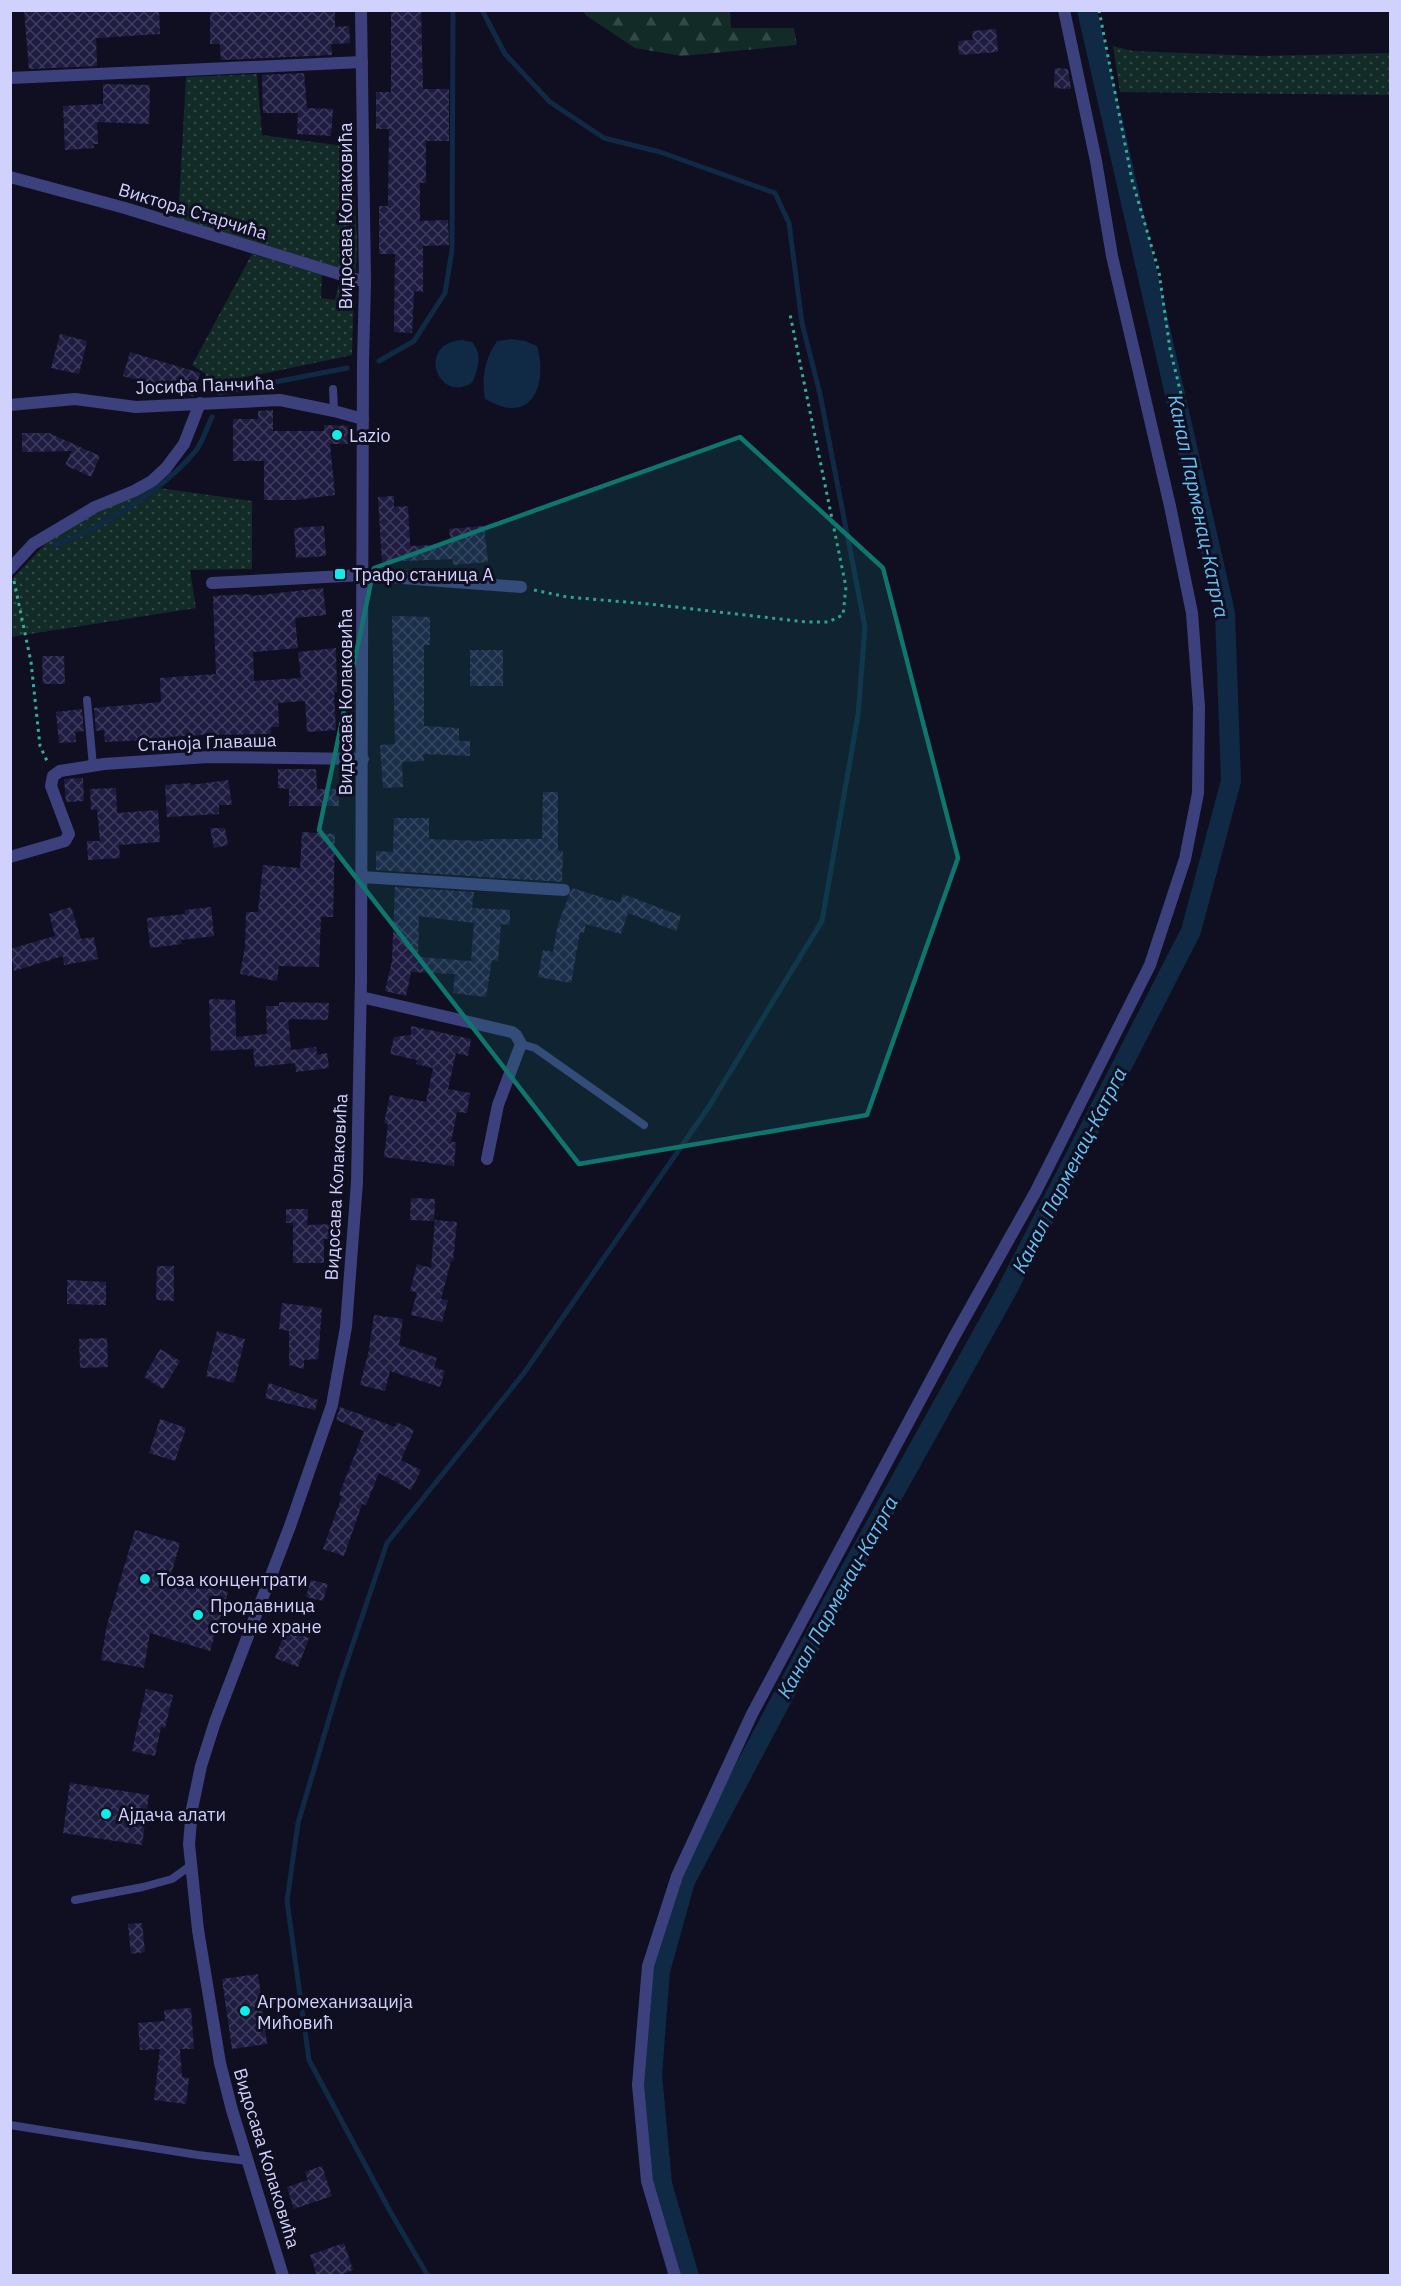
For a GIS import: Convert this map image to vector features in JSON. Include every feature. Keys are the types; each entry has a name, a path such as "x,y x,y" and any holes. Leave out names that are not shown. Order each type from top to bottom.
{"street":[{"name":"Видосава Колаковића","path":"283,2276 232,2110 220,2063 198,1930 190,1866 189,1828 201,1766 215,1722 310,1470 332,1405 343,1357 354,1237 361,997 365,282 361,10"},
{"path":"675,2276 647,2181 638,2085 648,1966 677,1876 752,1714 954,1337 1036,1191 1150,964 1185,859 1198,793 1199,707 1192,613 1170,506 1112,256 1096,161 1064,10"},
{"path":"10,78 362,62"},
{"name":"Виктора Старчића","path":"10,177 125,208 365,282"},
{"name":"Јосифа Панчића","path":"10,405 75,399 136,407 280,400 363,419"},
{"path":"11,569 33,544 95,507 152,481 177,456 190,431 200,403"},
{"path":"212,583 363,575 521,587"},
{"name":"Станоја Главаша","path":"53,776 60,771 93,766 208,757 363,759"},
{"path":"10,857 65,841 69,834 51,786 53,776"},
{"path":"362,877 564,890"},
{"path":"361,997 512,1032 516,1035 520,1044 498,1105 487,1159"}],"lane":[{"path":"333,389 334,411"},
{"path":"87,700 93,766"},
{"path":"520,1044 535,1048 644,1125"},
{"path":"75,1900 172,1879 190,1866"},
{"path":"10,2125 248,2161"}],"path":[{"path":"1099,10 1132,180 1159,272 1170,349 1185,410"},
{"path":"521,587 567,597 806,622 828,622 843,615 846,587 790,314"},
{"path":"11,569 31,662 40,746 53,776"}],"highlighted area":[{"path":"740,437 883,568 958,858 867,1115 579,1164 319,830 374,568"}],"green space":[{"path":"582,11 730,11 731,28 794,28 797,45 681,56 635,48"},
{"path":"1113,46 1133,51 1262,56 1390,53 1390,95 1120,92"},
{"path":"257,74 262,135 351,147 357,239 356,272 347,272 178,221 186,77"},
{"path":"252,254 322,275 321,298 335,300 339,284 354,288 352,355 202,384 206,374 192,365"},
{"path":"152,487 252,501 252,569 190,570 196,608 11,637 11,580 49,540 78,522"}],"water":[{"path":"511,339 537,346 540,375 530,401 523,406 509,408 485,399 484,384 487,362 497,341"},
{"path":"462,340 472,342 475,347 478,357 476,373 472,383 460,387 449,386 441,379 436,360 439,351 448,344"}],"building":[{"path":"24,10 159,10 160,34 96,38 97,66 29,69"},
{"path":"210,10 335,10 335,27 349,26 350,43 331,44 332,55 221,60 220,44 210,44"},
{"path":"391,10 421,10 423,89 449,89 449,141 426,141 426,183 420,183 420,221 448,220 449,245 423,246 423,292 414,291 412,333 394,332 395,254 379,254 379,206 388,206 389,129 376,129 376,92 391,92"},
{"path":"996,29 998,52 959,55 958,41 973,40 972,31"},
{"path":"1055,68 1068,69 1071,89 1054,88"},
{"path":"304,73 307,108 333,109 331,136 297,134 298,113 263,113 262,75"},
{"path":"103,84 150,85 149,124 97,122 98,144 93,144 94,148 65,150 63,106 103,104"},
{"path":"60,334 87,341 79,374 51,368"},
{"path":"130,352 200,373 193,396 123,376"},
{"path":"273,410 273,431 324,431 324,425 350,426 349,444 330,444 335,495 295,500 264,500 264,461 233,461 233,419 258,419 258,411"},
{"path":"22,433 49,433 100,456 91,477 65,465 72,451 22,452"},
{"path":"394,496 394,507 408,506 410,546 451,544 449,529 484,526 488,562 453,565 453,559 382,562 378,497"},
{"path":"324,526 326,556 296,558 294,528"},
{"path":"323,588 326,615 295,618 298,648 253,652 254,681 301,678 298,652 336,648 337,692 334,692 336,730 307,732 305,701 278,703 279,727 271,727 271,734 201,735 105,742 104,730 96,731 94,708 161,702 160,678 216,674 213,596 251,594 251,596"},
{"path":"392,616 430,617 430,645 424,645 424,726 459,728 459,741 470,741 470,756 423,754 424,761 402,762 403,787 383,788 380,745 395,744"},
{"path":"470,650 503,650 503,686 470,686"},
{"path":"42,656 64,656 65,684 43,684"},
{"path":"82,709 84,731 75,732 76,742 59,743 56,712"},
{"path":"278,769 316,769 317,789 339,789 339,806 289,806 289,789 278,788"},
{"path":"83,778 84,801 66,802 64,779"},
{"path":"228,780 232,805 219,805 219,814 167,817 165,785 191,783 191,785"},
{"path":"116,788 117,813 158,810 160,842 119,845 120,858 88,860 87,841 100,841 97,810 91,810 90,789"},
{"path":"543,792 558,792 558,851 563,851 562,882 376,870 376,851 393,852 394,818 429,818 429,839 483,841 483,839 542,839"},
{"path":"210,828 225,828 228,845 214,848"},
{"path":"302,832 335,834 333,917 321,917 319,967 279,966 277,981 240,974 245,947 246,912 258,912 263,865 300,868"},
{"path":"395,887 474,892 472,908 510,910 510,925 501,924 498,961 492,960 486,997 453,993 455,974 411,972 406,996 385,991 392,961","holes":["419,916 474,923 471,961 418,957"]},
{"path":"572,888 620,903 623,894 681,916 676,931 628,913 621,934 586,924 584,933 580,932 571,983 538,977 543,950 553,952 558,924"},
{"path":"71,907 81,939 94,937 98,959 64,965 63,956 14,971 10,949 55,936 49,914"},
{"path":"211,907 214,936 181,940 182,944 150,948 147,918 185,914 185,910"},
{"path":"209,999 235,1000 236,1037 267,1034 266,1006 279,1006 279,1002 329,1003 328,1020 290,1019 288,1021 291,1050 316,1047 317,1055 327,1053 329,1068 296,1072 295,1063 255,1067 253,1049 211,1051"},
{"path":"411,1026 471,1039 468,1056 456,1053 448,1089 470,1093 467,1113 457,1112 451,1142 456,1142 454,1166 384,1157 388,1124 384,1123 390,1095 426,1102 433,1068 416,1064 417,1060 390,1054 394,1037 411,1035"},
{"path":"411,1198 435,1199 434,1221 410,1220"},
{"path":"286,1209 308,1209 307,1225 334,1224 335,1238 324,1239 324,1263 293,1263 293,1223 286,1223"},
{"path":"435,1220 457,1222 453,1261 451,1261 441,1299 448,1300 442,1322 411,1315 417,1292 410,1291 417,1264 431,1268"},
{"path":"157,1266 174,1266 174,1301 156,1300"},
{"path":"67,1280 106,1282 106,1305 67,1304"},
{"path":"282,1303 322,1308 318,1359 304,1360 304,1369 289,1365 289,1331 279,1329"},
{"path":"374,1315 403,1319 399,1345 437,1358 434,1367 445,1371 440,1387 390,1371 385,1391 360,1385 369,1350"},
{"path":"217,1331 245,1339 234,1383 206,1376"},
{"path":"107,1338 108,1367 80,1368 79,1339"},
{"path":"160,1349 180,1361 163,1389 144,1377"},
{"path":"269,1383 318,1400 315,1410 265,1398"},
{"path":"340,1407 395,1427 397,1422 414,1430 401,1460 421,1470 411,1490 379,1473 366,1505 362,1504 344,1556 323,1549 342,1496 339,1495 364,1431 336,1420"},
{"path":"160,1419 186,1428 175,1461 149,1453"},
{"path":"135,1530 180,1543 171,1575 228,1592 210,1651 150,1633 144,1668 101,1660 107,1625"},
{"path":"311,1580 328,1584 323,1601 306,1597"},
{"path":"286,1629 309,1638 298,1667 275,1658"},
{"path":"146,1689 173,1695 165,1728 161,1727 155,1756 132,1751"},
{"name":"Ајдача алати","path":"70,1783 149,1795 142,1845 63,1833"},
{"path":"142,1923 145,1952 131,1954 128,1924"},
{"name":"Агромеханизација Мићовић","path":"258,1974 267,2044 232,2049 222,1979"},
{"path":"191,2008 194,2049 180,2049 182,2077 189,2078 186,2104 154,2100 160,2049 140,2050 138,2023 165,2021 164,2010"},
{"path":"322,2166 332,2196 294,2209 287,2187 308,2180 305,2172"},
{"path":"344,2243 353,2270 337,2276 317,2276 310,2255"}],"waterway":[{"path":"379,361 414,341 445,293 452,250 453,10"},
{"path":"428,2276 391,2213 309,2060 287,1901 298,1823 340,1682 387,1543 524,1373 708,1108 822,921 858,715 865,627 820,394 802,323 789,223 775,193 660,152 604,138 550,102 505,54 482,10"},
{"name":"Канал Парменац-Катрга","path":"689,2276 662,2184 652,2075 660,1971 685,1881 838,1593 1006,1292 1191,931 1231,781 1225,613 1087,10"},
{"path":"219,393 347,368"},
{"path":"56,545 111,518 164,482 196,450 212,417"}],"place":[{"name":"Lazio","path":"337,435"},
{"name":"Трафо станица А","path":"340,574"},
{"name":"Тоза концентрати","path":"145,1579"},
{"name":"Продавница сточне хране","path":"198,1615"},
{"name":"Ајдача алати","path":"106,1814"},
{"name":"Агромеханизација Мићовић","path":"245,2011"}]}
